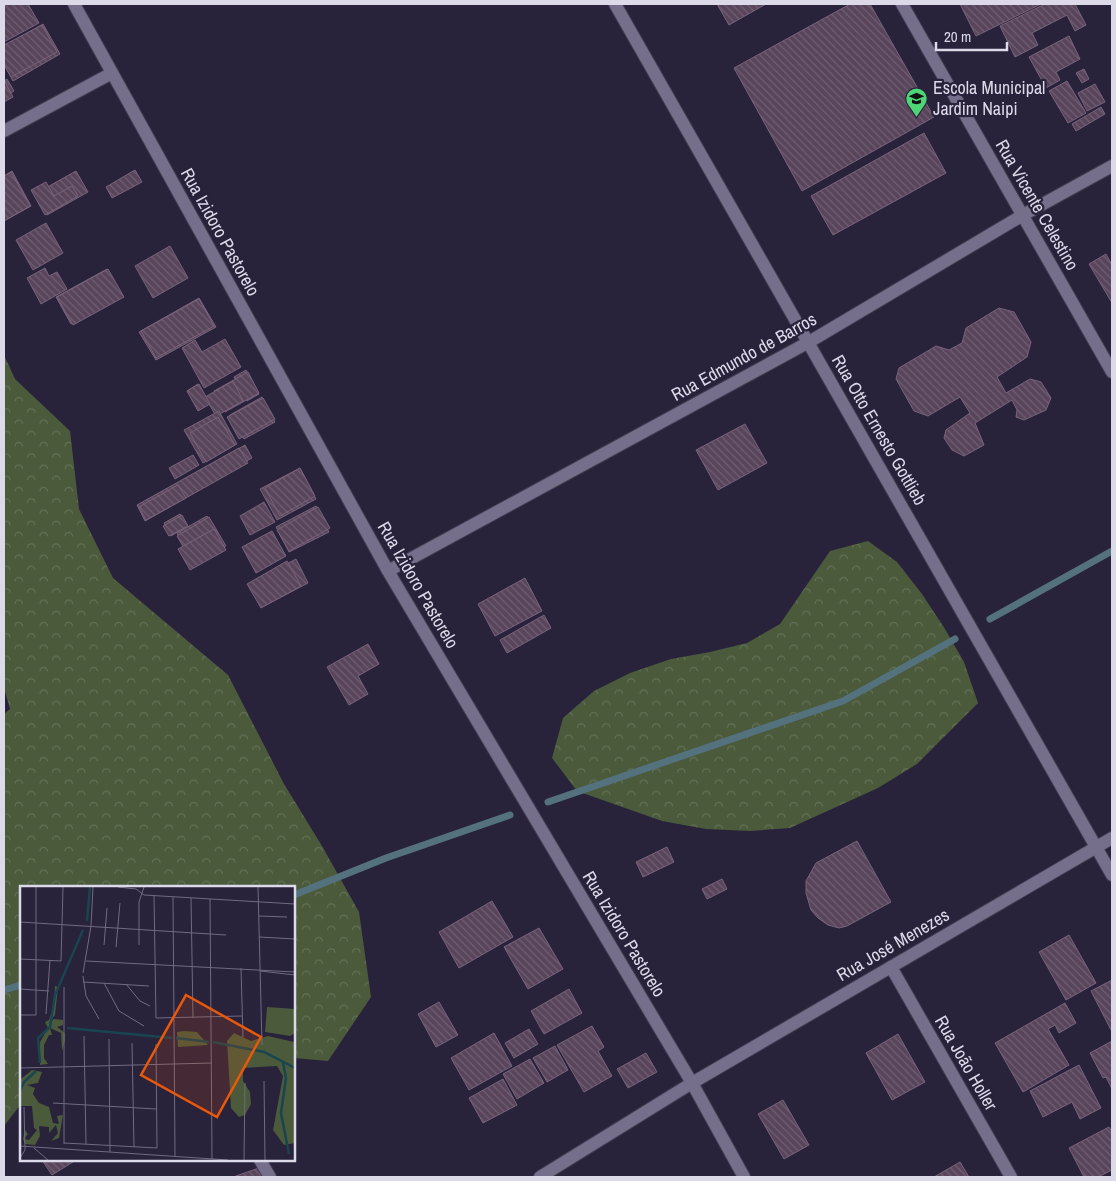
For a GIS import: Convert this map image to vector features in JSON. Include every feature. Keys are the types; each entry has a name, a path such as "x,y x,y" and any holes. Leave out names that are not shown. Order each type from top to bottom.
{"street":[{"name":"Rua Izidoro Pastorelo","path":"74,4 388,571 692,1083 744,1177"},
{"name":"Rua Otto Ernesto Gottlieb","path":"615,4 1112,875"},
{"name":"Rua Vicente Celestino","path":"902,4 1112,372"},
{"path":"4,131 112,72"},
{"name":"Rua Edmundo de Barros","path":"388,571 809,342 1023,215 1112,166"},
{"name":"Rua José Menezes","path":"540,1177 692,1083 1112,838"},
{"name":"Rua João Holler","path":"891,967 1011,1177"},
{"path":"261,1161 270,1177"}],"green space":[{"path":"4,355 15,379 70,431 79,509 113,578 228,675 284,784 359,912 371,997 328,1061 295,1058 295,886 20,886 20,1105 4,1126 4,714 10,709 4,688"},
{"path":"868,541 897,562 922,594 964,662 978,703 917,764 878,788 790,828 750,831 706,829 662,821 577,791 552,758 563,718 594,691 630,673 671,659 747,643 780,624 830,551"}],"building":[{"path":"4,4 28,4 39,23 4,42"},
{"path":"717,4 766,4 729,25"},
{"path":"850,4 870,4 934,117 802,191 734,68"},
{"path":"960,4 1041,4 976,36"},
{"path":"1045,4 1075,4 1086,25 1075,31 1067,15 1032,33 1038,45 1015,57 1000,26"},
{"path":"43,24 60,54 13,81 4,64 4,46"},
{"path":"42,25 57,52 11,77 4,65 4,45"},
{"path":"1069,36 1080,59 1056,72 1060,80 1046,88 1029,57"},
{"path":"1084,69 1089,79 1082,83 1076,73"},
{"path":"7,79 14,91 4,97 4,81"},
{"path":"4,80 13,97 4,102"},
{"path":"1067,81 1086,113 1068,123 1049,91"},
{"path":"1095,84 1105,102 1087,111 1078,93"},
{"path":"1101,107 1105,114 1076,131 1072,124"},
{"path":"924,133 946,173 833,235 811,196"},
{"path":"135,170 142,182 112,198 106,187"},
{"path":"12,171 31,206 4,221 4,176"},
{"path":"76,171 88,192 47,215 35,194"},
{"path":"11,172 30,206 4,221 4,176"},
{"path":"46,182 54,196 72,186 78,196 45,215 31,190"},
{"path":"46,223 63,253 33,270 16,240"},
{"path":"170,246 188,278 153,298 135,266"},
{"path":"1106,254 1112,265 1112,303 1089,264"},
{"path":"45,268 49,276 57,272 67,289 41,304 27,278"},
{"path":"107,269 122,296 71,324 56,297"},
{"path":"108,269 124,297 73,325 57,297"},
{"path":"199,298 216,327 156,360 139,332"},
{"path":"199,299 214,326 156,358 141,331"},
{"path":"999,308 1014,312 1031,342 1027,357 997,377 1006,393 1030,379 1041,382 1051,398 1046,410 1024,420 1016,417 1017,410 1012,400 975,423 984,445 964,456 952,450 944,438 946,430 970,413 960,397 928,416 914,411 896,379 899,368 936,346 949,350 962,343 966,328"},
{"path":"225,339 241,367 204,388 182,348 195,340 202,352"},
{"path":"246,370 259,394 247,401 234,377"},
{"path":"248,372 259,393 225,412 214,391"},
{"path":"233,381 243,401 216,416 205,397"},
{"path":"198,384 205,396 194,402 187,391"},
{"path":"199,384 210,404 198,411 187,391"},
{"path":"262,397 275,422 244,439 230,415"},
{"path":"263,398 275,419 239,439 227,417"},
{"path":"219,411 237,444 203,463 184,430"},
{"path":"218,417 235,445 206,462 190,433"},
{"path":"745,424 767,463 718,490 696,450"},
{"path":"245,445 252,458 188,493 181,481"},
{"path":"239,448 248,463 145,521 137,505"},
{"path":"193,455 199,465 175,479 169,468"},
{"path":"300,468 316,499 277,520 260,489"},
{"path":"300,468 315,496 280,516 265,488"},
{"path":"178,485 186,498 146,520 139,507"},
{"path":"264,502 275,522 250,535 240,516"},
{"path":"316,506 329,532 289,552 276,527"},
{"path":"318,507 330,528 289,551 277,530"},
{"path":"180,514 187,526 171,536 164,523"},
{"path":"182,515 188,526 169,536 163,526"},
{"path":"207,516 213,525 182,543 177,533"},
{"path":"209,517 226,546 193,564 177,536"},
{"path":"214,529 226,550 190,570 178,549"},
{"path":"272,531 286,556 256,573 242,547"},
{"path":"296,559 308,583 264,606 252,582"},
{"path":"287,561 301,586 261,608 247,584"},
{"path":"525,578 542,611 495,636 478,604"},
{"path":"544,615 551,628 507,653 500,640"},
{"path":"368,644 379,664 358,676 368,694 349,705 327,667"},
{"path":"857,841 891,902 847,926 839,928 828,925 811,910 806,893 806,881 816,863"},
{"path":"667,847 674,862 643,877 636,862"},
{"path":"722,879 727,889 707,899 702,889"},
{"path":"492,901 513,937 459,968 439,932"},
{"path":"539,928 563,969 528,989 504,947"},
{"path":"1069,935 1096,983 1066,1000 1039,952"},
{"path":"1112,980 1112,1029 1111,1030 1091,991"},
{"path":"569,989 582,1013 544,1034 531,1011"},
{"path":"439,1002 458,1035 436,1047 418,1014"},
{"path":"1065,1003 1076,1023 1059,1033 1055,1025 1048,1029 1069,1065 1023,1092 995,1043"},
{"path":"592,1026 604,1047 598,1051 612,1076 584,1092 557,1045"},
{"path":"529,1029 538,1044 514,1058 505,1043"},
{"path":"494,1033 512,1066 469,1090 451,1058"},
{"path":"898,1034 925,1082 892,1100 866,1053"},
{"path":"1112,1041 1112,1089 1106,1077 1103,1078 1090,1053"},
{"path":"555,1046 568,1070 547,1082 533,1058"},
{"path":"646,1053 657,1072 628,1088 617,1069"},
{"path":"530,1059 544,1083 517,1099 503,1074"},
{"path":"1079,1065 1101,1108 1080,1119 1072,1102 1043,1117 1030,1091"},
{"path":"503,1079 517,1105 483,1123 469,1098"},
{"path":"783,1100 809,1145 784,1159 758,1114"},
{"path":"1109,1127 1112,1132 1112,1170 1098,1177 1084,1177 1069,1148"},
{"path":"43,1161 74,1161 52,1175"},
{"path":"960,1162 969,1177 934,1177"},
{"path":"259,1168 262,1177 233,1177"}],"waterway":[{"path":"990,619 1112,551"},
{"path":"548,802 843,701 955,639"},
{"path":"295,895 386,858 510,815"},
{"path":"4,990 20,985"}],"place":[{"name":"Escola Municipal Jardim Naipi","path":"917,117"}]}
